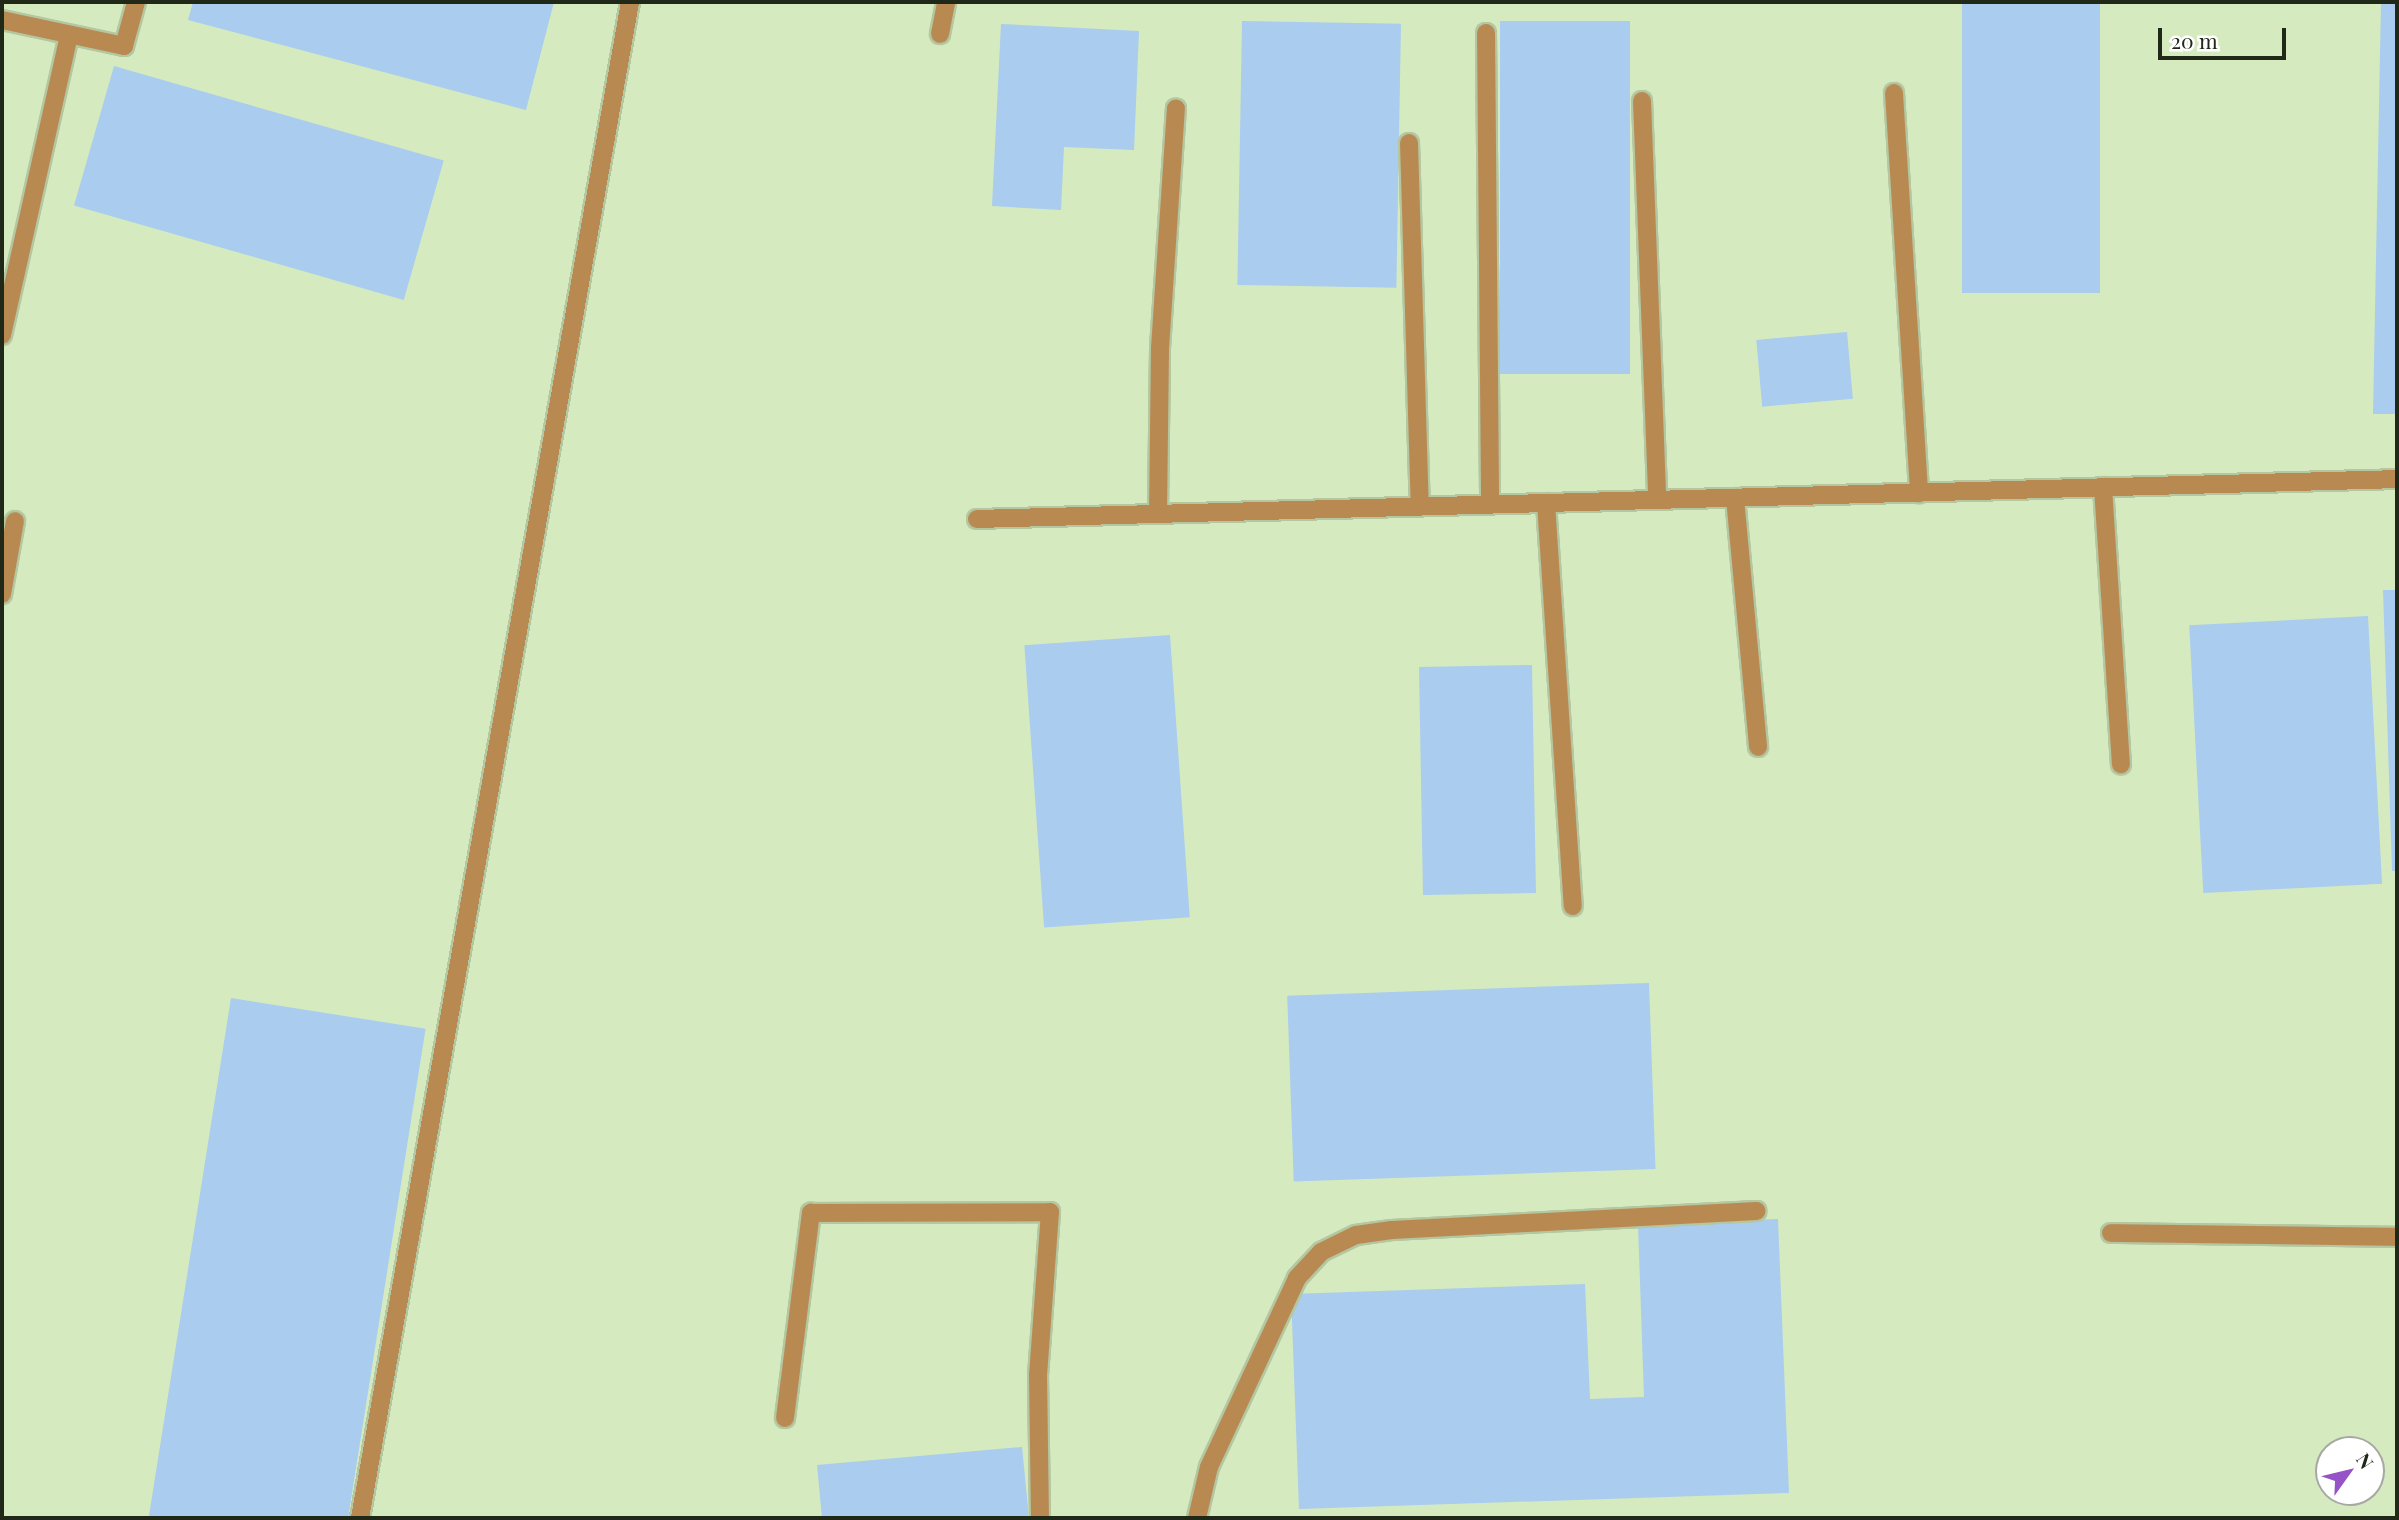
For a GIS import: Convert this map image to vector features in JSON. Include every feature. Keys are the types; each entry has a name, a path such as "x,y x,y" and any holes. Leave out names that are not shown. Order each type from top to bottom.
{"lane":[{"path":"2,20 124,46 136,2"},
{"path":"360,1518 630,2"},
{"path":"940,34 946,2"},
{"path":"1486,33 1490,504"},
{"path":"2,335 69,34"},
{"path":"1894,93 1919,493"},
{"path":"1642,101 1657,500"},
{"path":"1158,513 1160,348 1176,109"},
{"path":"1409,143 1420,506"},
{"path":"977,519 2397,479"},
{"path":"2103,487 2121,764"},
{"path":"1735,498 1758,747"},
{"path":"1546,503 1573,906"},
{"path":"2,594 15,521"},
{"path":"1197,1518 1214,1455 1297,1278 1321,1252 1356,1235 1392,1230 1757,1211"},
{"path":"785,1418 811,1213 1050,1212 1038,1375 1040,1518"},
{"path":"2111,1233 2397,1237"}],"building":[{"path":"193,2 554,2 526,110 188,20"},
{"path":"1962,2 2100,2 2100,293 1962,293"},
{"path":"2381,2 2397,2 2397,414 2373,414"},
{"path":"1242,21 1401,24 1396,288 1237,285"},
{"path":"1500,21 1630,21 1630,374 1500,374"},
{"path":"1001,24 1139,31 1134,150 1064,147 1061,210 992,206"},
{"path":"114,66 444,161 404,300 74,205"},
{"path":"1847,332 1853,399 1762,407 1756,340"},
{"path":"2383,590 2397,590 2397,871 2392,871"},
{"path":"2368,616 2382,884 2203,893 2189,625"},
{"path":"1170,635 1190,917 1044,927 1024,645"},
{"path":"1532,665 1536,893 1423,895 1419,667"},
{"path":"1649,983 1655,1169 1294,1182 1287,996"},
{"path":"231,998 426,1029 348,1518 149,1518"},
{"path":"1778,1219 1789,1493 1299,1509 1291,1294 1585,1284 1590,1399 1644,1397 1638,1224"},
{"path":"1022,1447 1029,1518 822,1518 817,1465"}]}
